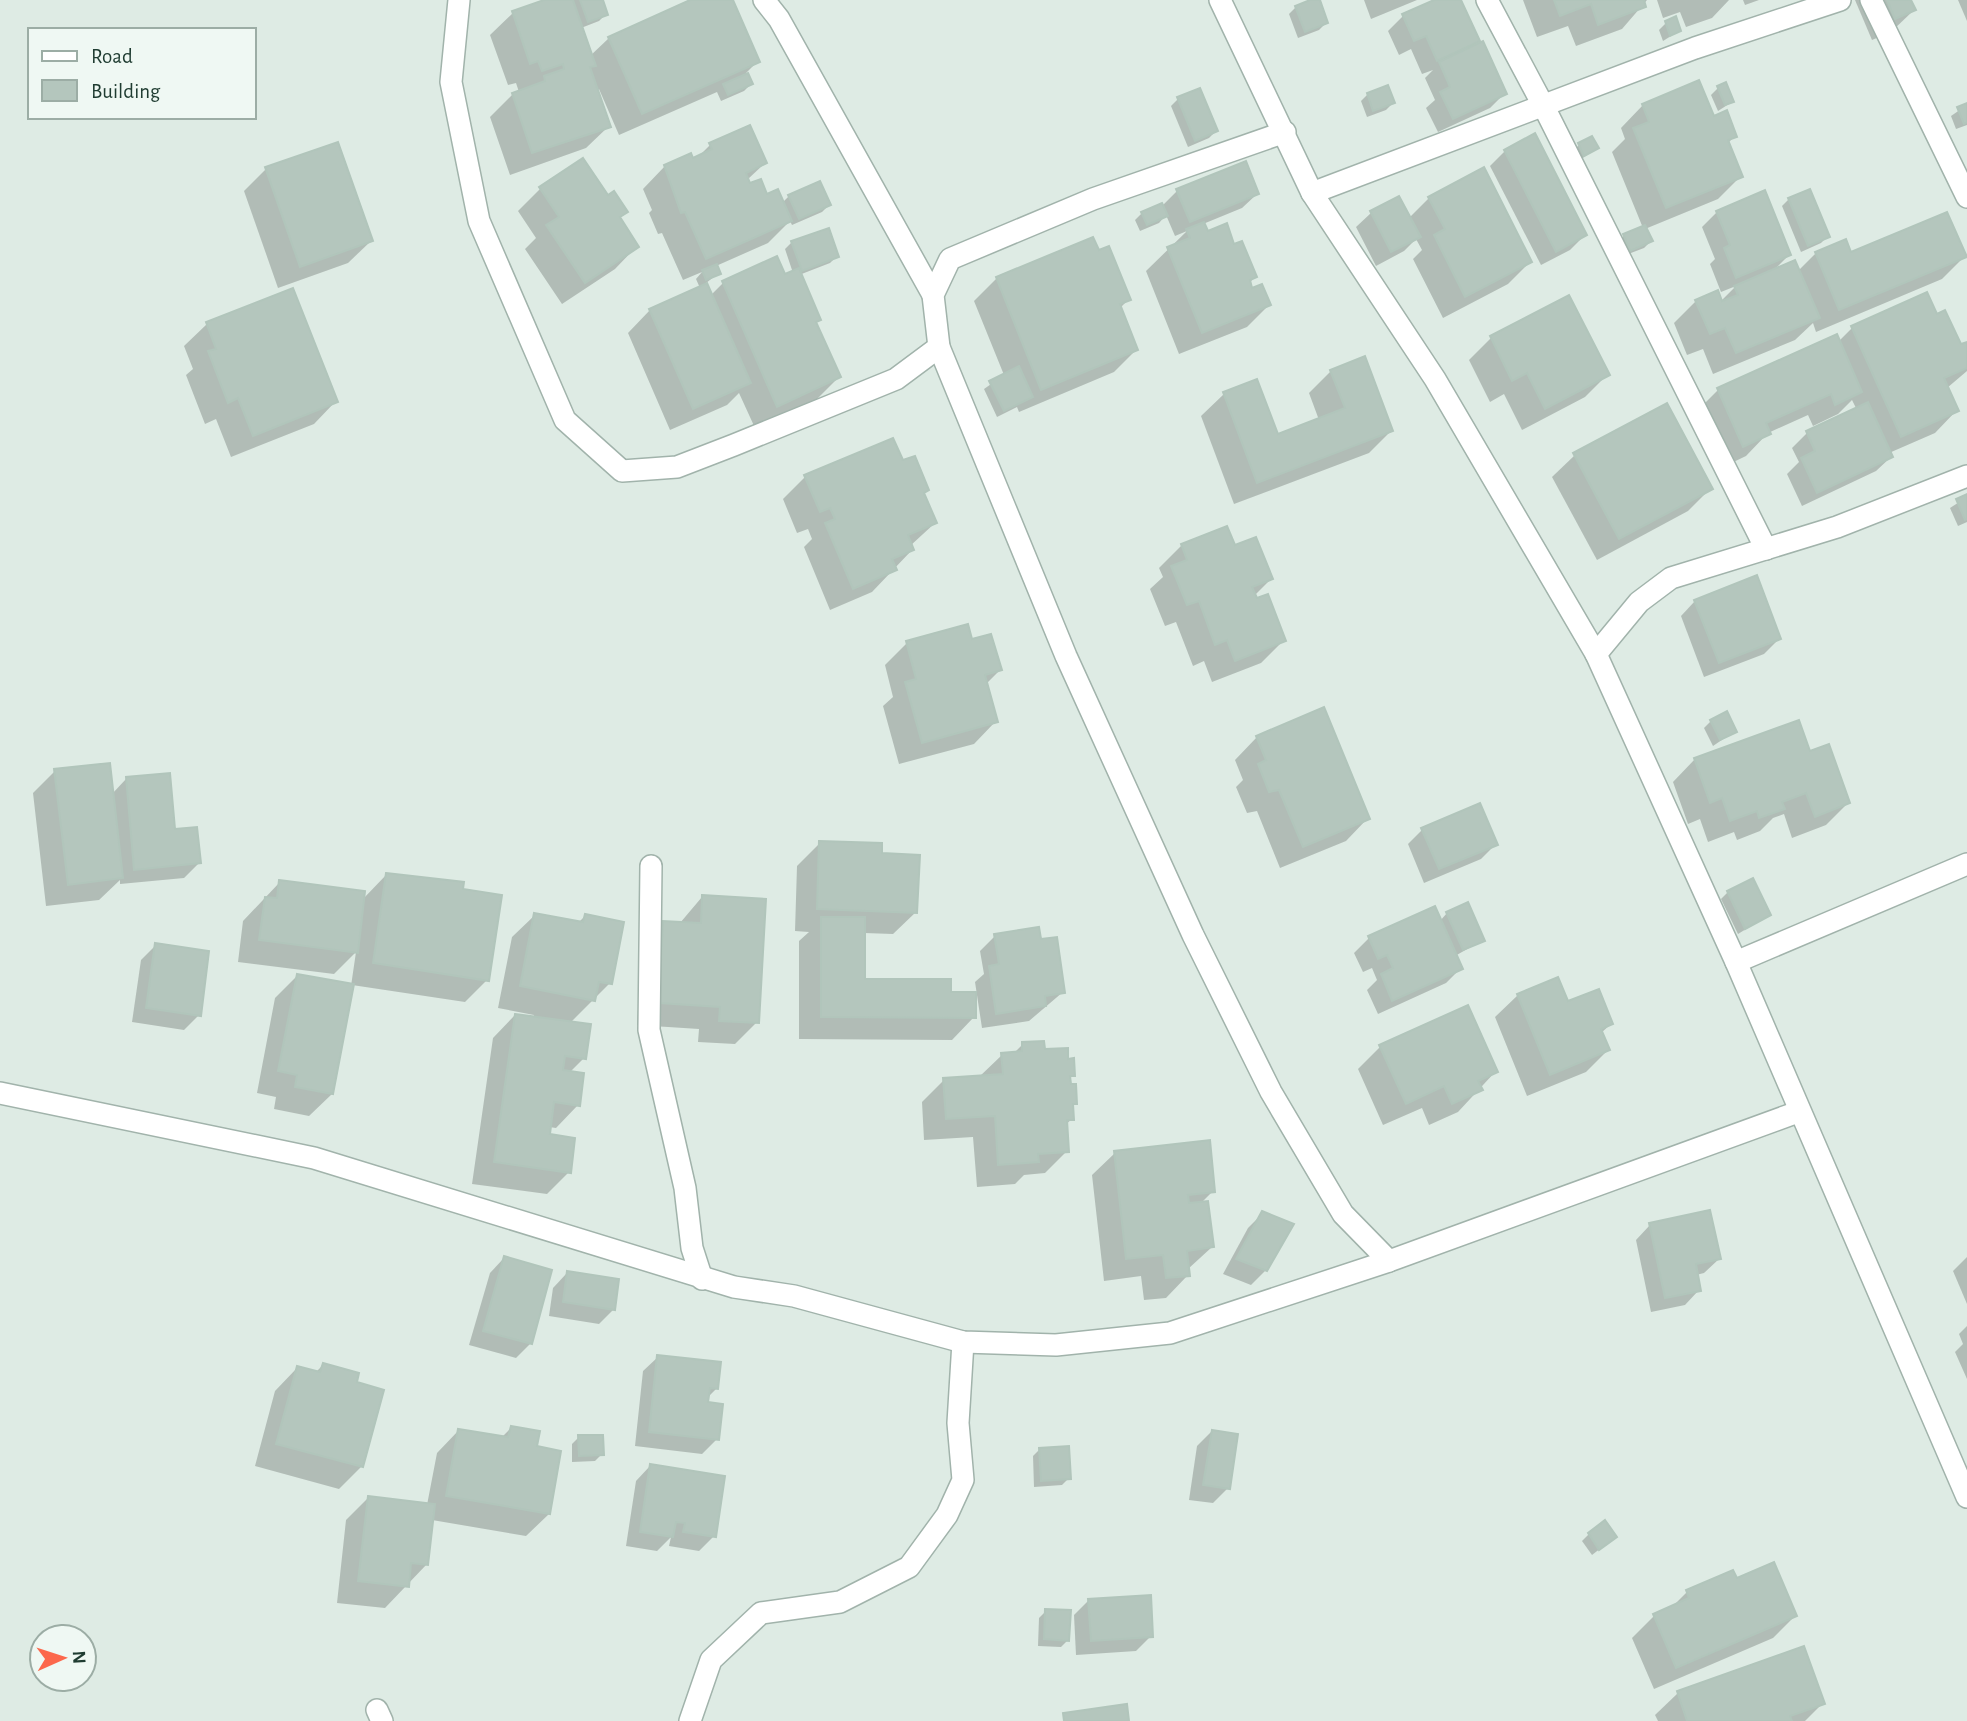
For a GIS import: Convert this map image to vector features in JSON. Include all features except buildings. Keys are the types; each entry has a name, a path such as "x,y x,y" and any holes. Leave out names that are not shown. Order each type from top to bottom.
{"street":[{"path":"459,0 451,82 479,221 565,421 622,471 677,467 734,445 896,379 939,347"},
{"path":"764,0 785,31 933,295 939,347 1066,656 1199,947 1272,1092 1343,1214 1389,1261"},
{"path":"1220,0 1312,193 1435,379 1595,654 1736,962 1798,1112 1967,1497"},
{"path":"1487,0 1544,107 1766,549"},
{"path":"1312,193 1695,48 1840,0"},
{"path":"1871,0 1967,197"},
{"path":"933,295 950,259 1093,199 1285,132"},
{"path":"1595,654 1639,601 1671,578 1837,527 1967,476"},
{"path":"1736,962 1967,864"},
{"path":"651,866 649,1030 685,1188 692,1248 702,1279"},
{"path":"0,1093 314,1158 702,1279 794,1296 963,1342 1056,1345 1170,1333 1389,1261 1798,1112"},
{"path":"690,1721 711,1660 761,1614 840,1602 909,1567 947,1515 963,1480 958,1423 963,1342"}]}
